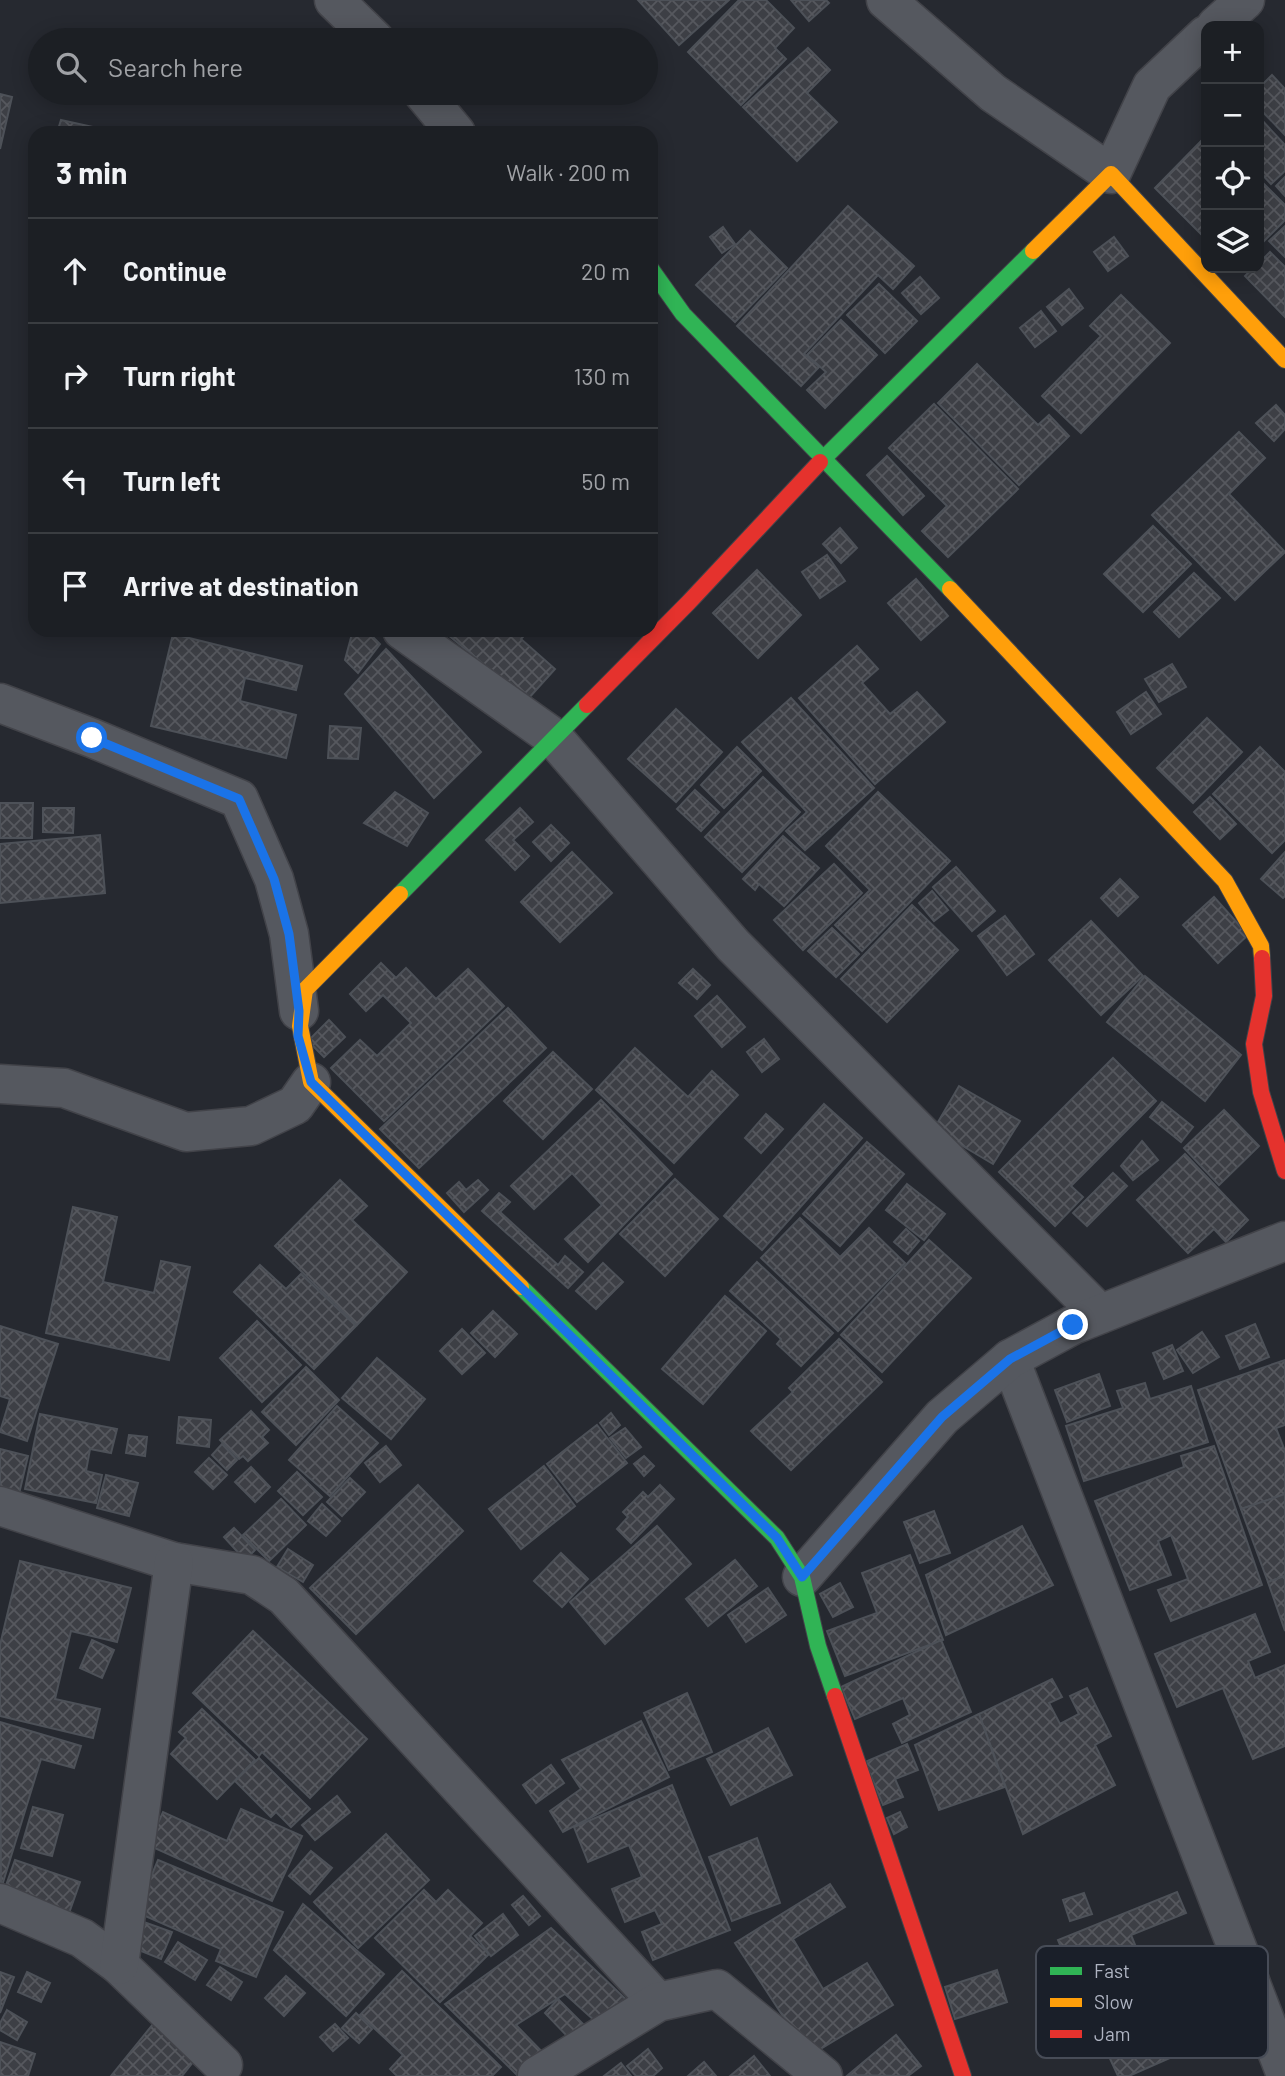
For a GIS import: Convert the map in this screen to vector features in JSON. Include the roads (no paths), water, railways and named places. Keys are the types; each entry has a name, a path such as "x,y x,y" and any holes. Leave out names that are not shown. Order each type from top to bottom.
{"street":[{"path":"334,0 363,28"},
{"path":"886,0 993,93 1111,174 1285,360"},
{"path":"1222,21 1245,0"},
{"path":"658,634 824,457 1111,174 1152,86 1201,40"},
{"path":"433,105 450,126"},
{"path":"658,279 683,314 763,399 824,457 1225,881 1261,946 1264,996 1254,1044 1261,1092 1285,1171"},
{"path":"412,637 553,737 733,945 1100,1314"},
{"path":"299,1011 305,990 654,637"},
{"path":"0,704 92,738 239,799 274,879 289,934 299,1011 298,1036 311,1082 777,1538 802,1577 818,1646 963,2076"},
{"path":"0,1084 64,1088 186,1132 251,1126 295,1105 311,1082"},
{"path":"802,1577 942,1417 1010,1359 1100,1314 1285,1241"},
{"path":"1010,1359 1236,1946"},
{"path":"0,1506 174,1562 252,1575 284,1596 658,2003"},
{"path":"119,1965 174,1562"},
{"path":"0,1903 82,1938 119,1965 223,2065"},
{"path":"537,2076 658,2003 718,1989 823,2076"},
{"path":"1268,2028 1285,2072"}]}
